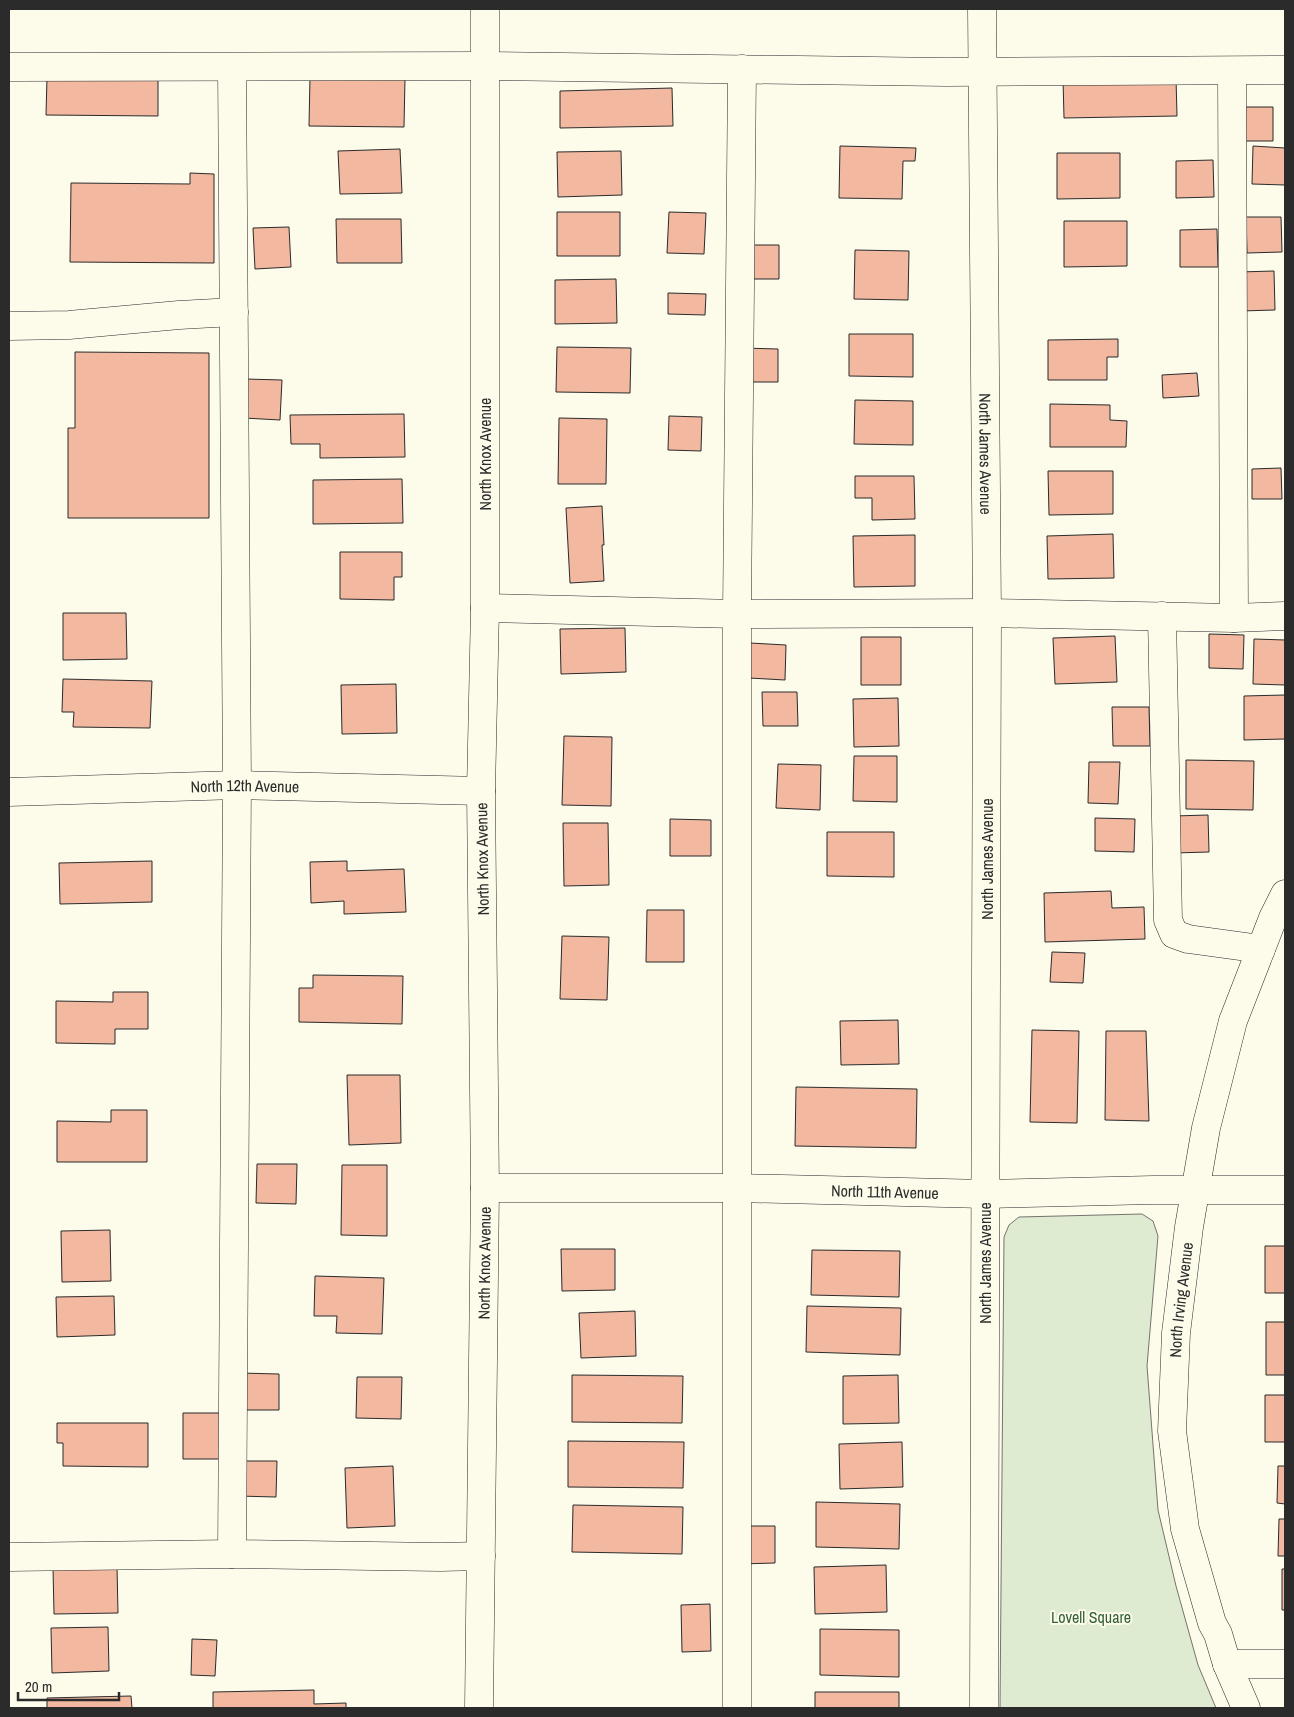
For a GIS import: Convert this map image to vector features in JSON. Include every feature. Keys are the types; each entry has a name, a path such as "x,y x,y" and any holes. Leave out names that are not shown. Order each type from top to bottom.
{"street":[{"name":"North Knox Avenue","path":"479,1708 485,1188 481,791 485,608 485,9"},
{"name":"North James Avenue","path":"982,9 987,613 984,1708"},
{"path":"9,67 485,66 984,72 1285,70"},
{"path":"232,67 237,785 232,1554"},
{"path":"737,1708 737,614 742,69"},
{"path":"1232,70 1234,618"},
{"path":"9,326 68,325 234,312"},
{"path":"485,608 737,614 987,613 1234,618 1285,616"},
{"path":"1162,616 1168,920 1174,934 1188,939 1261,949"},
{"name":"North 12th Avenue","path":"9,792 237,785 481,791"},
{"name":"North Irving Avenue","path":"1246,1708 1212,1623 1185,1529 1172,1431 1176,1333 1189,1227 1206,1128 1233,1021 1272,918 1285,894"},
{"name":"North 11th Avenue","path":"485,1188 737,1188 985,1194 1285,1190"},
{"path":"9,1557 232,1554 481,1556"},
{"path":"1227,1664 1285,1664"}],"green space":[{"name":"Lovell Square","path":"1142,1214 1153,1221 1158,1236 1147,1366 1158,1510 1176,1586 1198,1665 1216,1708 1000,1708 1004,1237 1009,1225 1019,1217"}],"building":[{"path":"47,77 158,78 158,116 46,115"},
{"path":"310,77 405,78 404,127 309,126"},
{"path":"1176,78 1177,116 1064,118 1063,79"},
{"path":"672,88 673,126 560,128 560,91"},
{"path":"1238,107 1273,107 1273,141 1239,141"},
{"path":"840,146 916,148 915,161 903,161 902,199 839,198"},
{"path":"1253,146 1285,148 1285,185 1252,184"},
{"path":"400,149 402,193 340,194 338,151"},
{"path":"621,151 622,195 558,197 557,152"},
{"path":"1057,153 1120,153 1120,198 1057,199"},
{"path":"1213,160 1214,197 1176,198 1176,161"},
{"path":"190,173 214,174 214,263 70,262 71,183 190,184"},
{"path":"557,212 620,212 620,256 557,256"},
{"path":"669,212 706,213 704,254 667,253"},
{"path":"1246,217 1281,217 1282,252 1247,253"},
{"path":"336,219 401,219 402,263 337,263"},
{"path":"1064,221 1127,221 1127,266 1064,267"},
{"path":"289,227 291,267 255,269 253,228"},
{"path":"1217,229 1218,267 1180,267 1180,230"},
{"path":"742,245 779,245 779,279 742,279"},
{"path":"855,250 909,251 908,300 854,299"},
{"path":"1274,271 1275,310 1240,311 1239,272"},
{"path":"616,279 617,323 555,324 555,280"},
{"path":"668,293 706,294 705,315 668,314"},
{"path":"849,334 913,334 913,377 849,376"},
{"path":"1118,339 1118,357 1107,357 1107,380 1048,380 1048,340"},
{"path":"557,347 631,348 630,393 556,392"},
{"path":"742,348 778,349 778,382 742,382"},
{"path":"75,352 209,353 209,518 68,518 68,428 75,428"},
{"path":"1197,373 1199,396 1163,398 1162,375"},
{"path":"245,379 282,380 280,420 244,418"},
{"path":"855,400 913,401 913,445 854,444"},
{"path":"1050,404 1110,405 1110,420 1127,421 1126,447 1050,447"},
{"path":"404,414 405,457 320,458 320,444 291,444 290,415"},
{"path":"669,416 702,417 701,451 668,450"},
{"path":"559,418 607,419 606,484 558,484"},
{"path":"1281,468 1282,499 1252,499 1252,469"},
{"path":"1048,471 1113,471 1113,514 1049,515"},
{"path":"855,476 914,476 915,519 872,520 872,498 855,498"},
{"path":"402,479 403,523 313,524 313,480"},
{"path":"602,506 604,581 570,583 566,508"},
{"path":"1113,534 1114,578 1048,579 1047,536"},
{"path":"915,535 915,586 854,587 853,536"},
{"path":"340,552 402,552 402,577 394,577 394,600 340,599"},
{"path":"63,613 126,613 127,659 63,660"},
{"path":"625,628 626,672 561,674 560,629"},
{"path":"1209,634 1244,635 1243,669 1209,668"},
{"path":"1115,636 1117,682 1055,684 1053,638"},
{"path":"861,637 901,637 901,685 861,685"},
{"path":"1254,639 1285,640 1285,685 1253,684"},
{"path":"750,643 786,645 785,680 749,678"},
{"path":"63,679 152,681 150,728 73,727 74,712 62,712"},
{"path":"396,684 397,733 342,734 341,685"},
{"path":"762,692 797,692 798,726 763,726"},
{"path":"1285,695 1285,739 1244,740 1244,696"},
{"path":"898,698 899,746 854,747 853,699"},
{"path":"1112,707 1149,707 1150,746 1113,746"},
{"path":"564,736 612,737 611,806 562,805"},
{"path":"854,756 897,756 897,802 853,801"},
{"path":"1186,760 1254,761 1253,810 1186,809"},
{"path":"1089,762 1120,762 1118,804 1088,803"},
{"path":"778,764 821,765 820,810 776,808"},
{"path":"1208,815 1209,852 1174,853 1174,816"},
{"path":"1095,818 1135,819 1134,852 1095,851"},
{"path":"670,819 711,820 711,856 670,856"},
{"path":"563,823 608,823 609,885 564,886"},
{"path":"827,832 894,832 894,877 827,876"},
{"path":"152,861 152,902 60,904 59,863"},
{"path":"347,861 347,871 404,869 406,912 344,914 344,901 311,903 310,862"},
{"path":"1111,891 1112,908 1144,907 1145,939 1045,942 1044,893"},
{"path":"647,910 684,910 684,962 646,962"},
{"path":"562,936 609,937 607,1000 560,999"},
{"path":"1052,952 1085,953 1083,983 1050,982"},
{"path":"313,975 403,976 402,1024 299,1022 299,988 313,988"},
{"path":"113,992 148,992 148,1029 115,1029 115,1044 56,1043 56,1001 113,1002"},
{"path":"898,1020 899,1064 841,1065 840,1021"},
{"path":"1032,1030 1079,1031 1077,1123 1030,1122"},
{"path":"1106,1031 1146,1031 1149,1121 1105,1120"},
{"path":"347,1075 400,1075 401,1143 349,1145"},
{"path":"796,1087 917,1089 916,1148 795,1146"},
{"path":"111,1110 147,1110 147,1162 57,1162 57,1121 111,1122"},
{"path":"257,1164 297,1164 296,1204 256,1203"},
{"path":"342,1165 387,1165 387,1236 341,1235"},
{"path":"110,1230 111,1281 62,1282 61,1231"},
{"path":"1265,1246 1285,1246 1285,1293 1265,1293"},
{"path":"561,1249 615,1249 615,1290 562,1291"},
{"path":"812,1250 900,1251 899,1297 811,1295"},
{"path":"315,1276 384,1278 382,1334 336,1333 337,1316 314,1316"},
{"path":"114,1296 115,1335 57,1337 56,1297"},
{"path":"807,1306 901,1308 900,1355 806,1352"},
{"path":"635,1311 636,1356 581,1358 579,1313"},
{"path":"1266,1322 1285,1322 1285,1375 1266,1375"},
{"path":"239,1373 279,1374 279,1410 239,1410"},
{"path":"572,1375 683,1376 682,1423 572,1422"},
{"path":"898,1375 899,1423 843,1424 843,1376"},
{"path":"357,1377 402,1377 401,1419 356,1418"},
{"path":"1265,1395 1285,1395 1285,1442 1265,1442"},
{"path":"183,1413 220,1413 219,1459 183,1459"},
{"path":"57,1423 148,1423 148,1467 63,1466 63,1443 57,1443"},
{"path":"568,1441 684,1442 683,1488 568,1487"},
{"path":"902,1442 903,1487 840,1489 839,1444"},
{"path":"239,1461 277,1461 276,1497 237,1496"},
{"path":"393,1466 395,1526 347,1528 345,1468"},
{"path":"1278,1466 1285,1466 1285,1504 1277,1503"},
{"path":"816,1502 900,1504 899,1549 816,1547"},
{"path":"573,1505 683,1507 682,1554 572,1552"},
{"path":"1279,1519 1285,1519 1285,1556 1278,1556"},
{"path":"740,1526 775,1526 775,1563 740,1564"},
{"path":"886,1565 887,1612 815,1614 814,1567"},
{"path":"117,1567 118,1613 54,1614 53,1568"},
{"path":"1282,1569 1285,1569 1285,1610 1282,1610"},
{"path":"710,1604 711,1651 682,1652 681,1605"},
{"path":"108,1627 109,1671 52,1673 51,1628"},
{"path":"820,1629 899,1630 899,1677 820,1675"},
{"path":"192,1639 217,1640 215,1676 191,1675"},
{"path":"314,1690 314,1704 346,1703 346,1708 213,1708 213,1692"},
{"path":"815,1692 899,1692 899,1708 815,1708"},
{"path":"131,1696 132,1708 47,1708 47,1698"}]}
